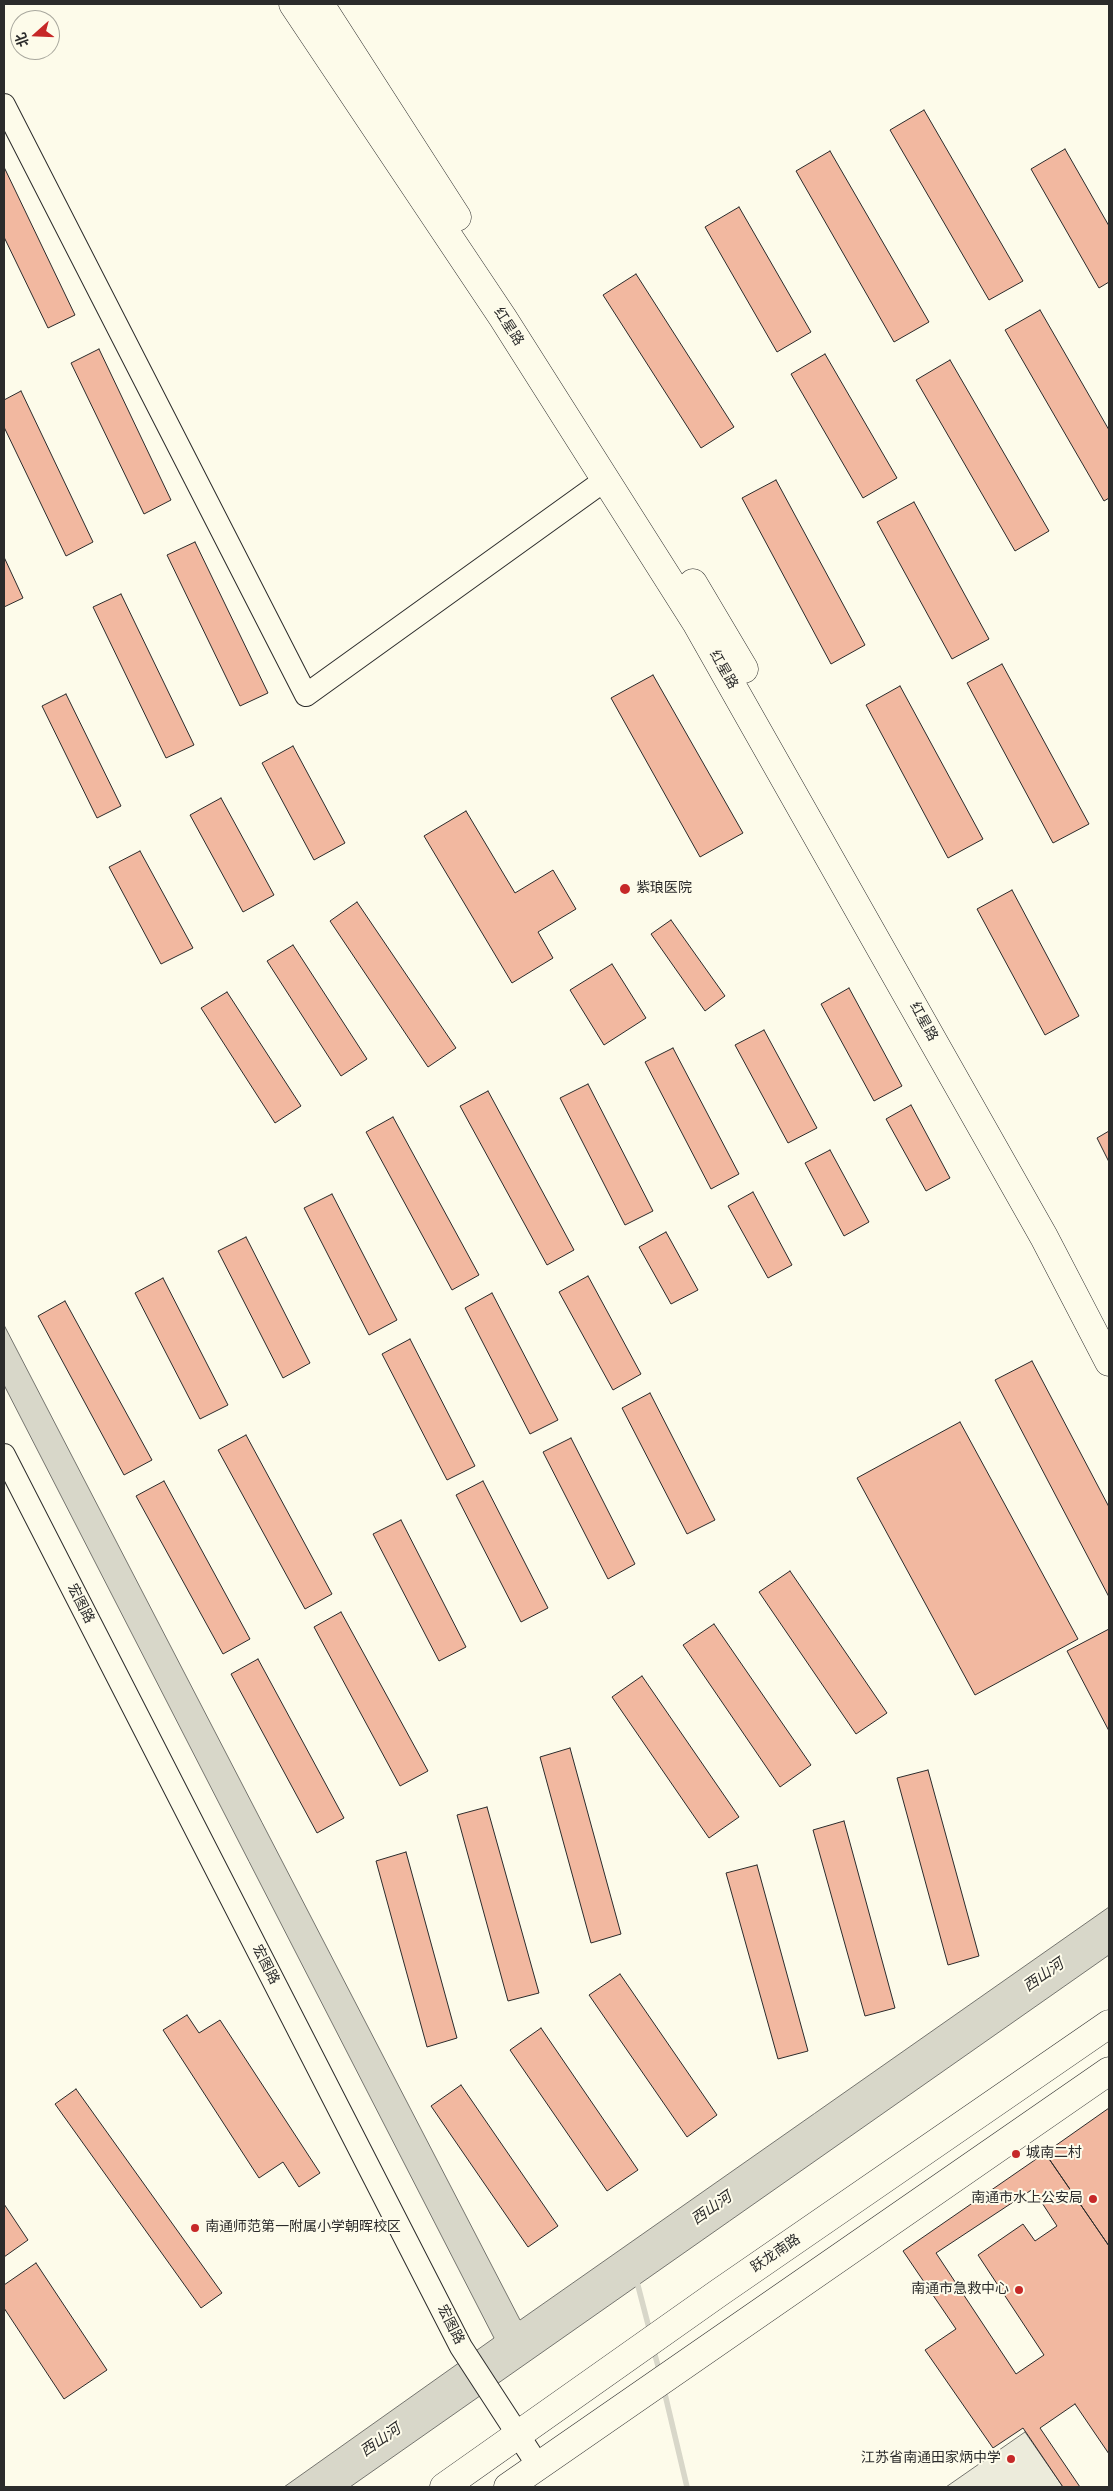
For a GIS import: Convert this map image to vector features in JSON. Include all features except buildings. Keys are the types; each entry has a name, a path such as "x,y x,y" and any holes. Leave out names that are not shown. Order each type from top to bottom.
{"main road":[{"name":"红星路","path":"293,4 502,318 702,632 1044,1238 1109,1362"},
{"name":"红星路","path":"320,4 716,618 1109,1326"},
{"name":"跃龙南路","path":"444,2487 720,2292 1109,2024"},
{"path":"508,2487 1109,2071"}],"street":[{"path":"4,104 306,694 605,480"},
{"name":"宏图路","path":"4,1455 461,2347 539,2467"}],"shaded area":[{"name":"江苏省南通田家炳中学","path":"1025,2432 1063,2487 946,2487"}],"water":[{"name":"西山河","path":"4,1325 520,2320 1109,1907 1109,1955 350,2487 284,2487 494,2338 4,1385"}],"waterway":[{"path":"636,2278 650,2332"},
{"path":"653,2348 660,2373"},
{"path":"664,2390 687,2487"}],"place":[{"name":"紫琅医院","path":"625,889"},
{"name":"城南二村","path":"1016,2154"},
{"name":"南通市水上公安局","path":"1093,2199"},
{"name":"南通师范第一附属小学朝晖校区","path":"195,2228"},
{"name":"南通市急救中心","path":"1019,2290"},
{"name":"江苏省南通田家炳中学","path":"1011,2459"}]}
